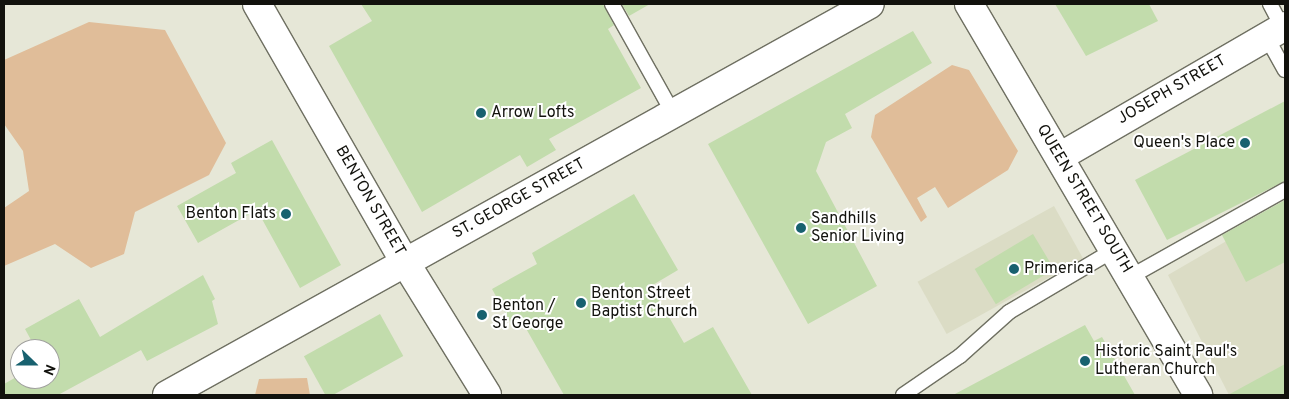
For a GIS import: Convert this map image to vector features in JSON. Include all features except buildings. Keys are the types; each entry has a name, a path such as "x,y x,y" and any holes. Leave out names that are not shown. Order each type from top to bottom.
{"street":[{"name":"BENTON STREET","path":"257,4 405,262 487,395"},
{"name":"ST. GEORGE STREET","path":"167,395 870,4"},
{"name":"QUEEN STREET SOUTH","path":"969,4 1061,156 1198,395"},
{"name":"JOSEPH STREET","path":"1061,156 1278,30"}],"lane":[{"path":"612,4 673,113"},
{"path":"1270,4 1278,30 1285,70"},
{"path":"1130,277 1285,190"},
{"path":"903,395 960,356 1009,312 1114,250"}],"shaded area":[{"path":"89,22 165,30 226,143 209,175 135,212 124,254 91,268 55,244 4,266 4,208 29,191 23,151 4,124 4,60"},
{"path":"952,65 969,70 1018,151 1008,170 948,208 935,187 917,198 927,217 921,222 871,137 875,115"},
{"path":"1054,206 1083,258 947,334 918,282"},
{"path":"1285,207 1285,395 1229,395 1168,275"},
{"path":"307,378 310,395 255,395 259,379"}],"place":[{"name":"Arrow Lofts","path":"481,113"},
{"name":"Queen's Place","path":"1245,143"},
{"name":"Benton Flats","path":"286,214"},
{"name":"Sandhills Senior Living","path":"801,228"},
{"name":"Primerica","path":"1014,269"},
{"name":"Benton Street Baptist Church","path":"581,303"},
{"name":"Benton / St George","path":"482,315"},
{"name":"Historic Saint Paul's Lutheran Church","path":"1085,361"}]}
